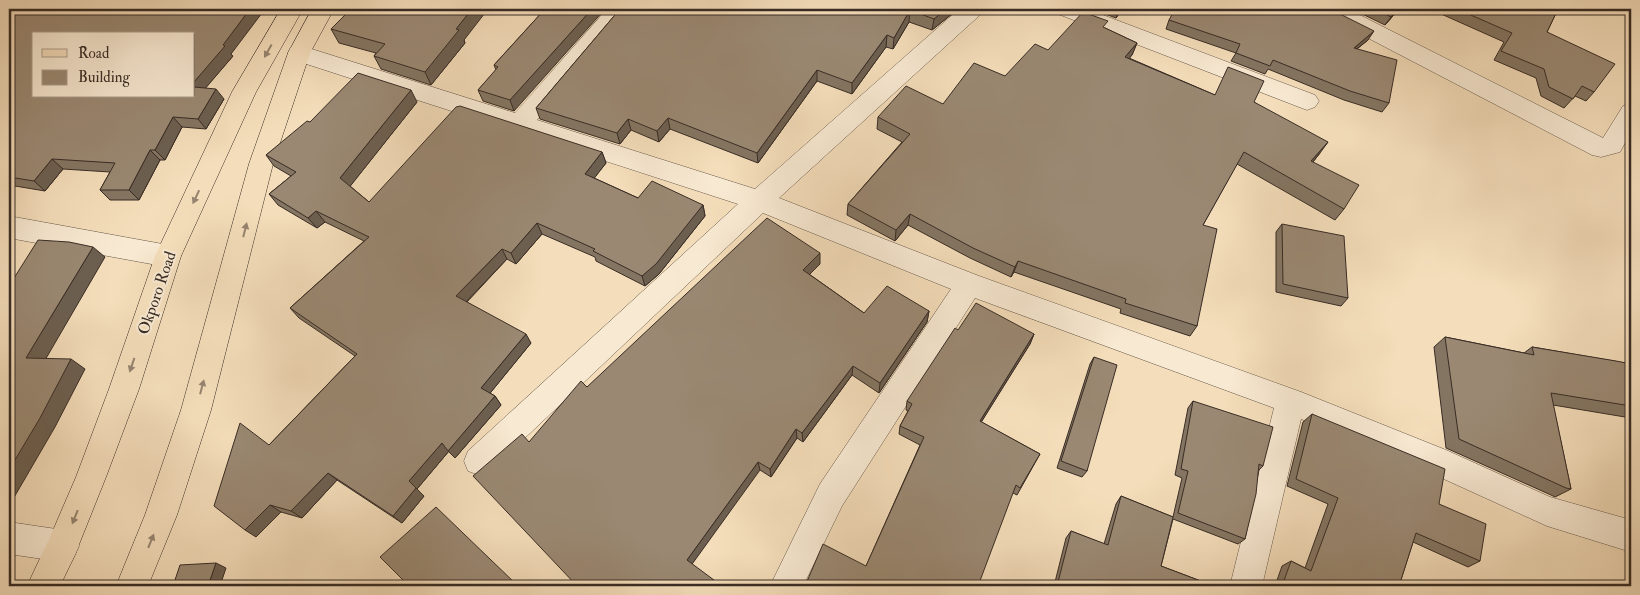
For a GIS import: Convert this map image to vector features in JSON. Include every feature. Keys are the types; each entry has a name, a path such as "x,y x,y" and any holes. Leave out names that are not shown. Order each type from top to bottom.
{"main road":[{"name":"Okporo Road","path":"43,586 63,546 124,388 168,256 244,92 292,9"},
{"path":"132,586 161,515 196,410 238,259 261,164 299,53 323,9"}],"street":[{"path":"520,124 619,9"},
{"path":"478,461 759,201 972,9"},
{"path":"1066,9 1307,101"},
{"path":"1330,9 1602,148 1610,145 1631,112"},
{"path":"299,53 759,201 969,284 1291,401 1435,460 1547,511 1631,536"},
{"path":"9,227 168,256"},
{"path":"786,586 831,495 969,284"},
{"path":"1246,586 1291,401"},
{"path":"9,538 63,546"}],"building":[{"path":"9,9 250,9 223,45 225,46 195,81 195,32 32,32 32,98 195,98 195,87 216,89 198,119 173,117 155,150 150,150 129,190 100,190 115,163 52,159 34,181 9,177"},
{"path":"351,9 472,9 456,29 459,30 425,72 374,56 385,44 331,29"},
{"path":"545,9 592,9 510,100 478,90 498,67 494,65"},
{"path":"620,9 946,9 934,19 910,10 894,38 887,35 852,83 817,70 757,153 668,118 657,131 628,119 617,133 536,108"},
{"path":"1175,9 1330,9 1374,31 1354,48 1397,60 1389,103 1350,91 1273,60 1270,66 1236,53 1240,44 1169,20"},
{"path":"1375,9 1397,9 1391,17"},
{"path":"1457,9 1558,9 1547,32 1615,64 1594,92 1582,86 1573,99 1549,87 1544,69 1501,51 1512,33"},
{"path":"1083,12 1108,21 1103,27 1137,43 1125,57 1215,95 1228,67 1264,81 1254,102 1328,142 1311,161 1359,185 1344,209 1244,152 1203,225 1217,229 1197,326 1125,303 1126,299 1018,261 1015,267 973,248 910,214 896,230 848,204 910,134 878,117 906,86 943,104 974,63 1005,76 1035,44 1048,50"},
{"path":"358,73 411,90 340,178 369,202 456,107 460,106 602,152 585,174 638,198 652,181 703,205 656,264 642,276 593,251 595,249 537,223 511,253 502,249 456,296 526,334 481,388 495,396 448,451 442,443 409,481 416,488 393,516 328,473 291,511 270,505 245,530 214,506 240,423 269,445 357,354 290,308 369,237 316,211 308,218 269,194 296,172 266,155 307,121 310,122"},
{"path":"767,218 820,253 803,270 864,313 887,286 929,311 880,383 853,366 802,433 796,429 770,469 758,462 687,560 722,586 577,586 473,476 522,434 529,442 581,381 587,387"},
{"path":"1282,224 1344,236 1348,298 1283,284"},
{"path":"38,240 69,242 93,247 26,358 71,359 40,418 9,470 9,286"},
{"path":"976,303 1034,334 980,421 1040,454 1020,488 1016,485 978,586 805,586 823,544 866,566 924,437 900,426 912,404 907,401 955,328 958,330"},
{"path":"1445,337 1534,355 1532,347 1631,364 1631,406 1551,393 1571,489 1566,488 1459,439"},
{"path":"1094,357 1117,365 1087,471 1061,461"},
{"path":"1193,401 1273,427 1263,466 1259,464 1256,494 1245,539 1178,513 1188,471 1181,469"},
{"path":"1312,414 1445,469 1439,504 1486,524 1480,561 1416,533 1399,586 1282,586 1291,561 1311,571 1338,498 1296,479"},
{"path":"1121,496 1173,517 1161,566 1214,586 1057,586 1071,531 1108,545"},
{"path":"436,507 518,586 409,586 380,557"},
{"path":"216,563 208,586 173,586 180,565"}]}
